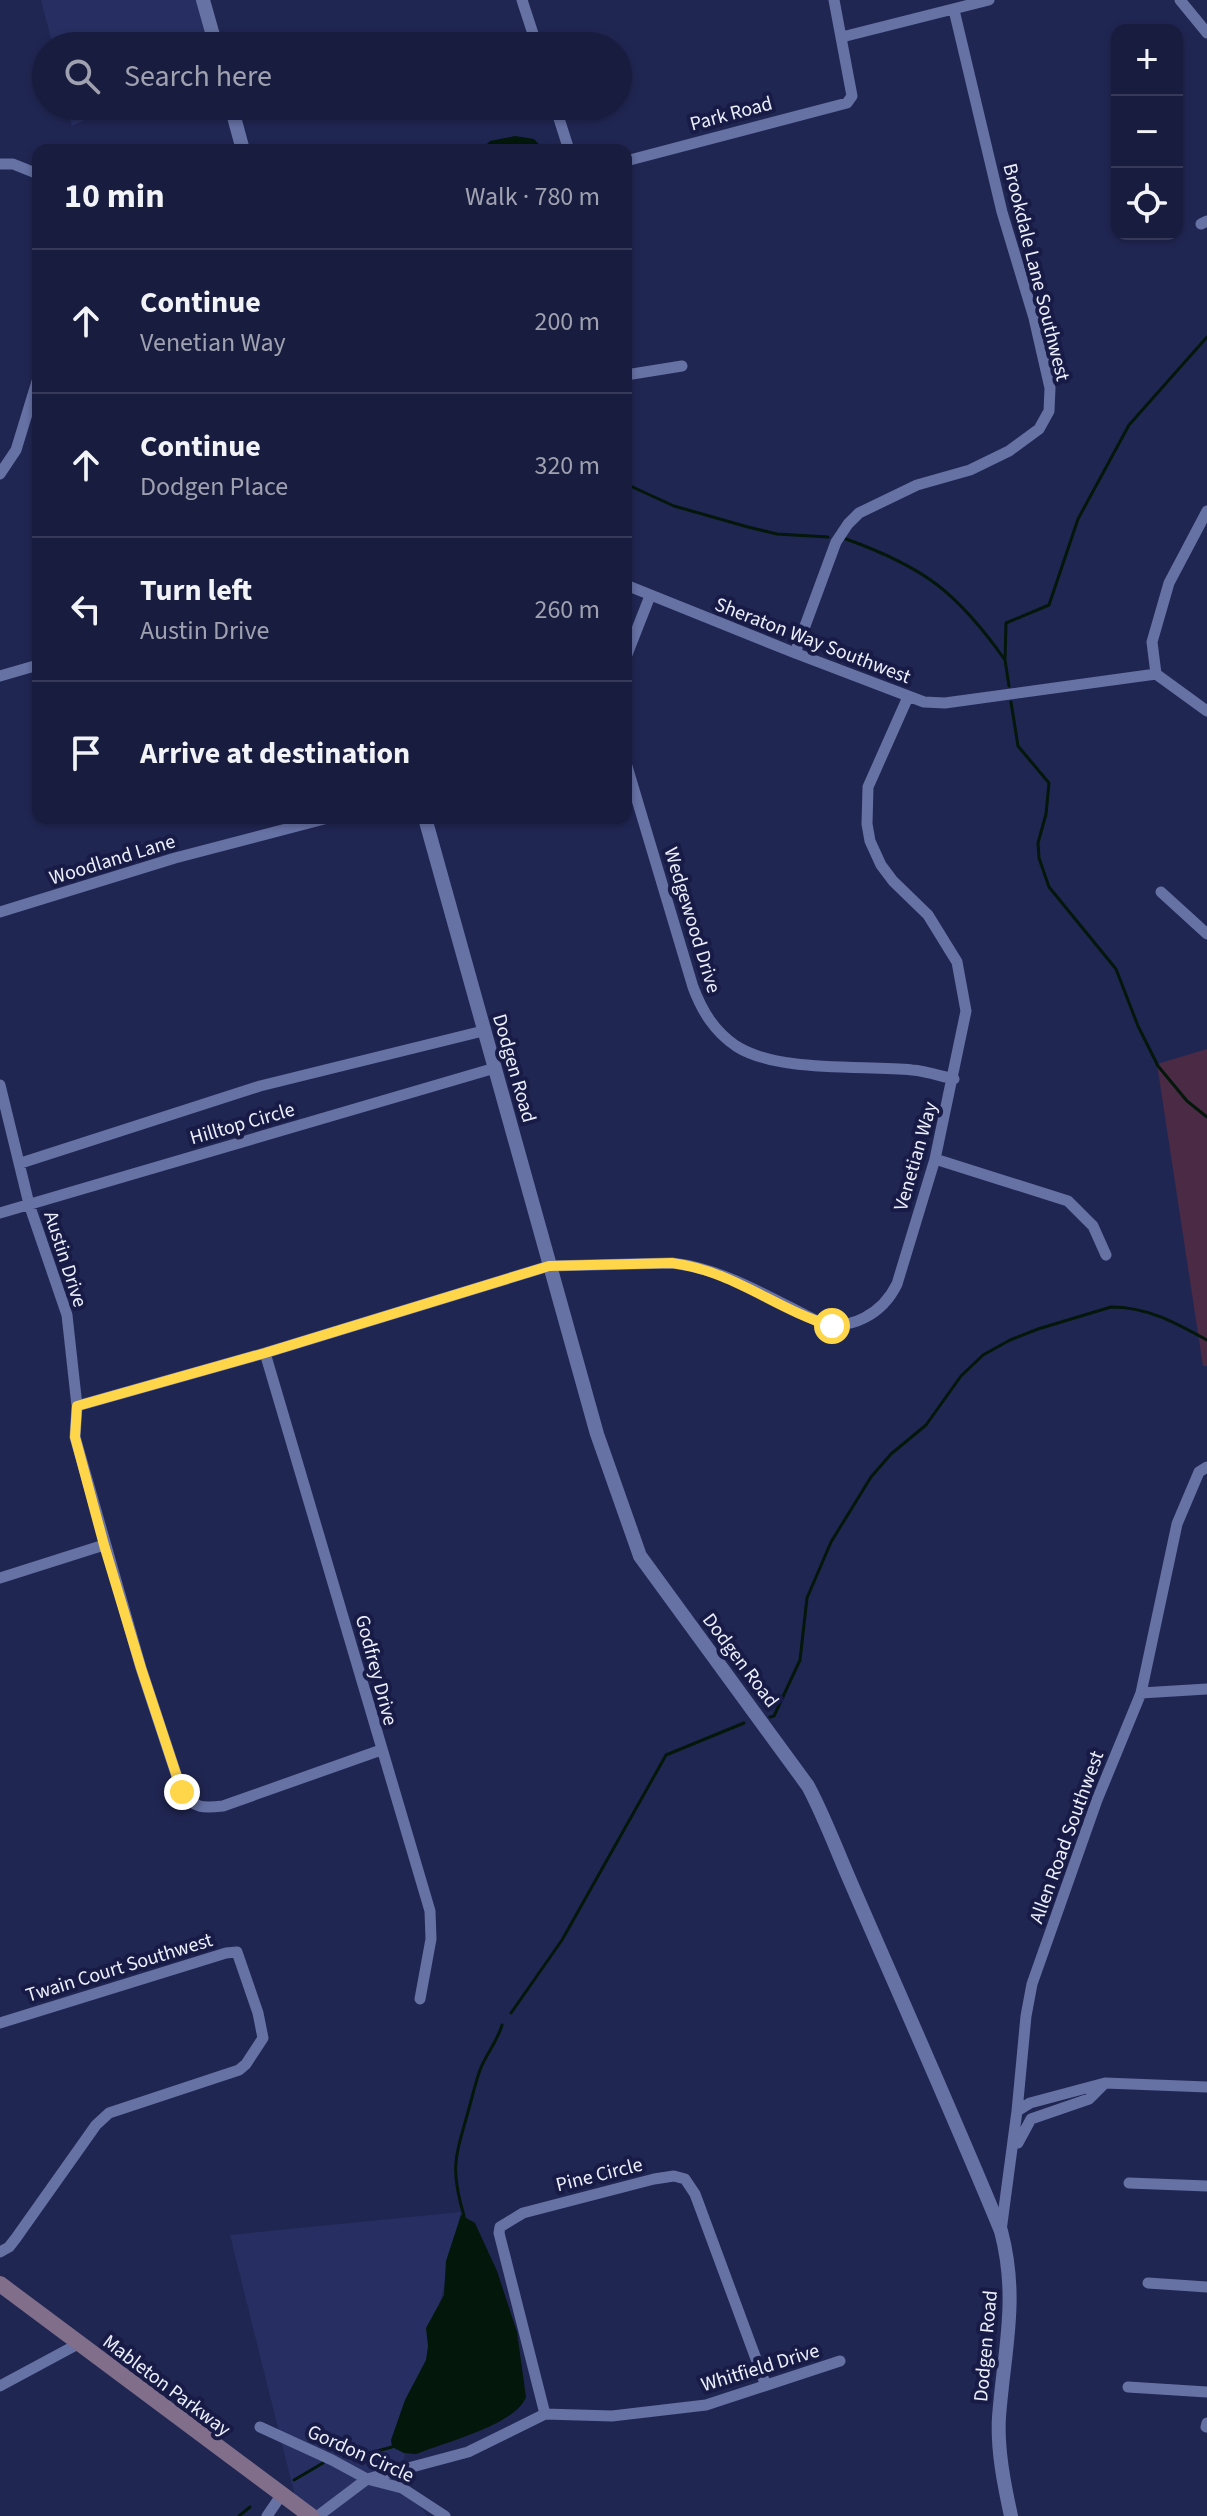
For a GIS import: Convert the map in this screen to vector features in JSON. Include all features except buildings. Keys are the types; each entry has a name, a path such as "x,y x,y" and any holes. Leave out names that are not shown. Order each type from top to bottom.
{"main road":[{"name":"Mableton Parkway","path":"0,2284 311,2516"}],"street":[{"path":"203,0 212,32"},
{"path":"522,0 532,32"},
{"path":"834,0 842,37 989,0"},
{"path":"1180,0 1207,33"},
{"name":"Brookdale Lane Southwest","path":"795,653 836,542 859,513 917,485 970,470 1009,451 1039,429 1049,411 1050,388 1034,318 1002,212 954,10"},
{"name":"Park Road","path":"632,159 847,103 852,96 842,37"},
{"path":"235,120 241,144"},
{"path":"559,120 567,144"},
{"path":"0,164 13,164 32,172"},
{"path":"632,374 682,366"},
{"path":"0,474 16,450 32,398"},
{"path":"1207,511 1169,583 1152,642 1156,674 1207,711"},
{"name":"Sheraton Way Southwest","path":"632,588 908,697 945,703 1156,674"},
{"path":"632,642 650,596"},
{"path":"0,676 32,667"},
{"name":"Venetian Way","path":"77,1406 265,1353 549,1266 691,1265 728,1277 832,1326 863,1319 880,1310 897,1284 935,1159 966,1011 957,962 928,915 881,865 870,841 868,787 908,697"},
{"name":"Wedgewood Drive","path":"632,783 693,987 702,1010 721,1034 738,1047 758,1056 783,1061 856,1069 913,1070 954,1079"},
{"name":"Woodland Lane","path":"0,912 175,858 305,824"},
{"name":"Dodgen Road","path":"427,824 597,1434 640,1556 808,1786 916,2026 1001,2231 1009,2259 1011,2307 999,2420 1011,2516"},
{"path":"1161,892 1207,934"},
{"path":"21,1163 260,1086 483,1031"},
{"name":"Hilltop Circle","path":"0,1213 495,1068"},
{"name":"Austin Drive","path":"0,1085 29,1204 67,1315 77,1406 75,1437 104,1545 178,1783 195,1806 223,1806 381,1750"},
{"path":"935,1159 1068,1201 1093,1226 1106,1255"},
{"name":"Godfrey Drive","path":"265,1353 430,1911 431,1939 420,1999"},
{"name":"Allen Road Southwest","path":"1001,2231 1032,1984 1097,1800 1141,1693 1177,1524 1199,1472 1207,1467"},
{"path":"0,1578 104,1545"},
{"path":"1141,1693 1207,1689"},
{"name":"Twain Court Southwest","path":"0,2023 237,1952 258,2013 263,2038 239,2070 109,2113 96,2125 9,2247 0,2252"},
{"path":"1031,2119 1017,2111 1030,2103 1105,2083 1207,2087"},
{"path":"1011,2159 1031,2119 1089,2099 1105,2083"},
{"path":"1063,2094 1065,2107"},
{"name":"Pine Circle","path":"545,2414 500,2227 523,2213 664,2178 685,2179 695,2194 765,2383"},
{"path":"1129,2183 1207,2186"},
{"path":"1148,2283 1207,2287"},
{"path":"0,2386 78,2344"},
{"name":"Whitfield Drive","path":"367,2479 468,2452 545,2414 612,2416 706,2405 765,2383 840,2361"},
{"path":"1128,2387 1207,2392"},
{"name":"Gordon Circle","path":"260,2427 367,2479 402,2488 445,2516"},
{"path":"318,2516 367,2479"},
{"path":"267,2516 282,2494"}],"shaded area":[{"path":"41,0 204,0 215,32 49,32"},
{"path":"70,120 85,120 72,126"},
{"path":"515,136 534,139 539,144 487,144"},
{"path":"1207,1049 1207,1366 1203,1366 1157,1064"},
{"path":"461,2212 400,2475 427,2516 300,2516 230,2235"},
{"path":"461,2215 475,2223 497,2271 517,2332 526,2397 520,2407 494,2424 416,2454 404,2453 392,2447 391,2440 405,2400 426,2360 426,2328 444,2295 446,2261"}],"waterway":[{"path":"1009,686 1005,660 1006,623 1049,605 1078,519 1129,425 1207,337"},
{"path":"632,487 674,506 748,527 777,534 828,537"},
{"path":"846,539 897,560 937,584 971,616 1005,660"},
{"path":"1011,702 1018,746 1049,783 1046,814 1038,843 1039,858 1049,887 1116,969 1138,1026 1158,1066 1187,1101 1207,1117"},
{"path":"770,1717 774,1716 800,1660 807,1598 831,1542 871,1477 891,1454 926,1425 961,1376 983,1355 1038,1329 1111,1307 1149,1313 1207,1340"},
{"path":"511,2013 562,1940 666,1755 744,1723"},
{"path":"464,2216 457,2186 457,2152 480,2070 502,2025"},
{"path":"344,2456 392,2447"},
{"path":"294,2480 323,2463"},
{"path":"239,2516 250,2507"}],"route":[{"path":"182,1792 104,1545 75,1437 77,1406 265,1353 549,1266 691,1265 728,1277 832,1326"}]}
